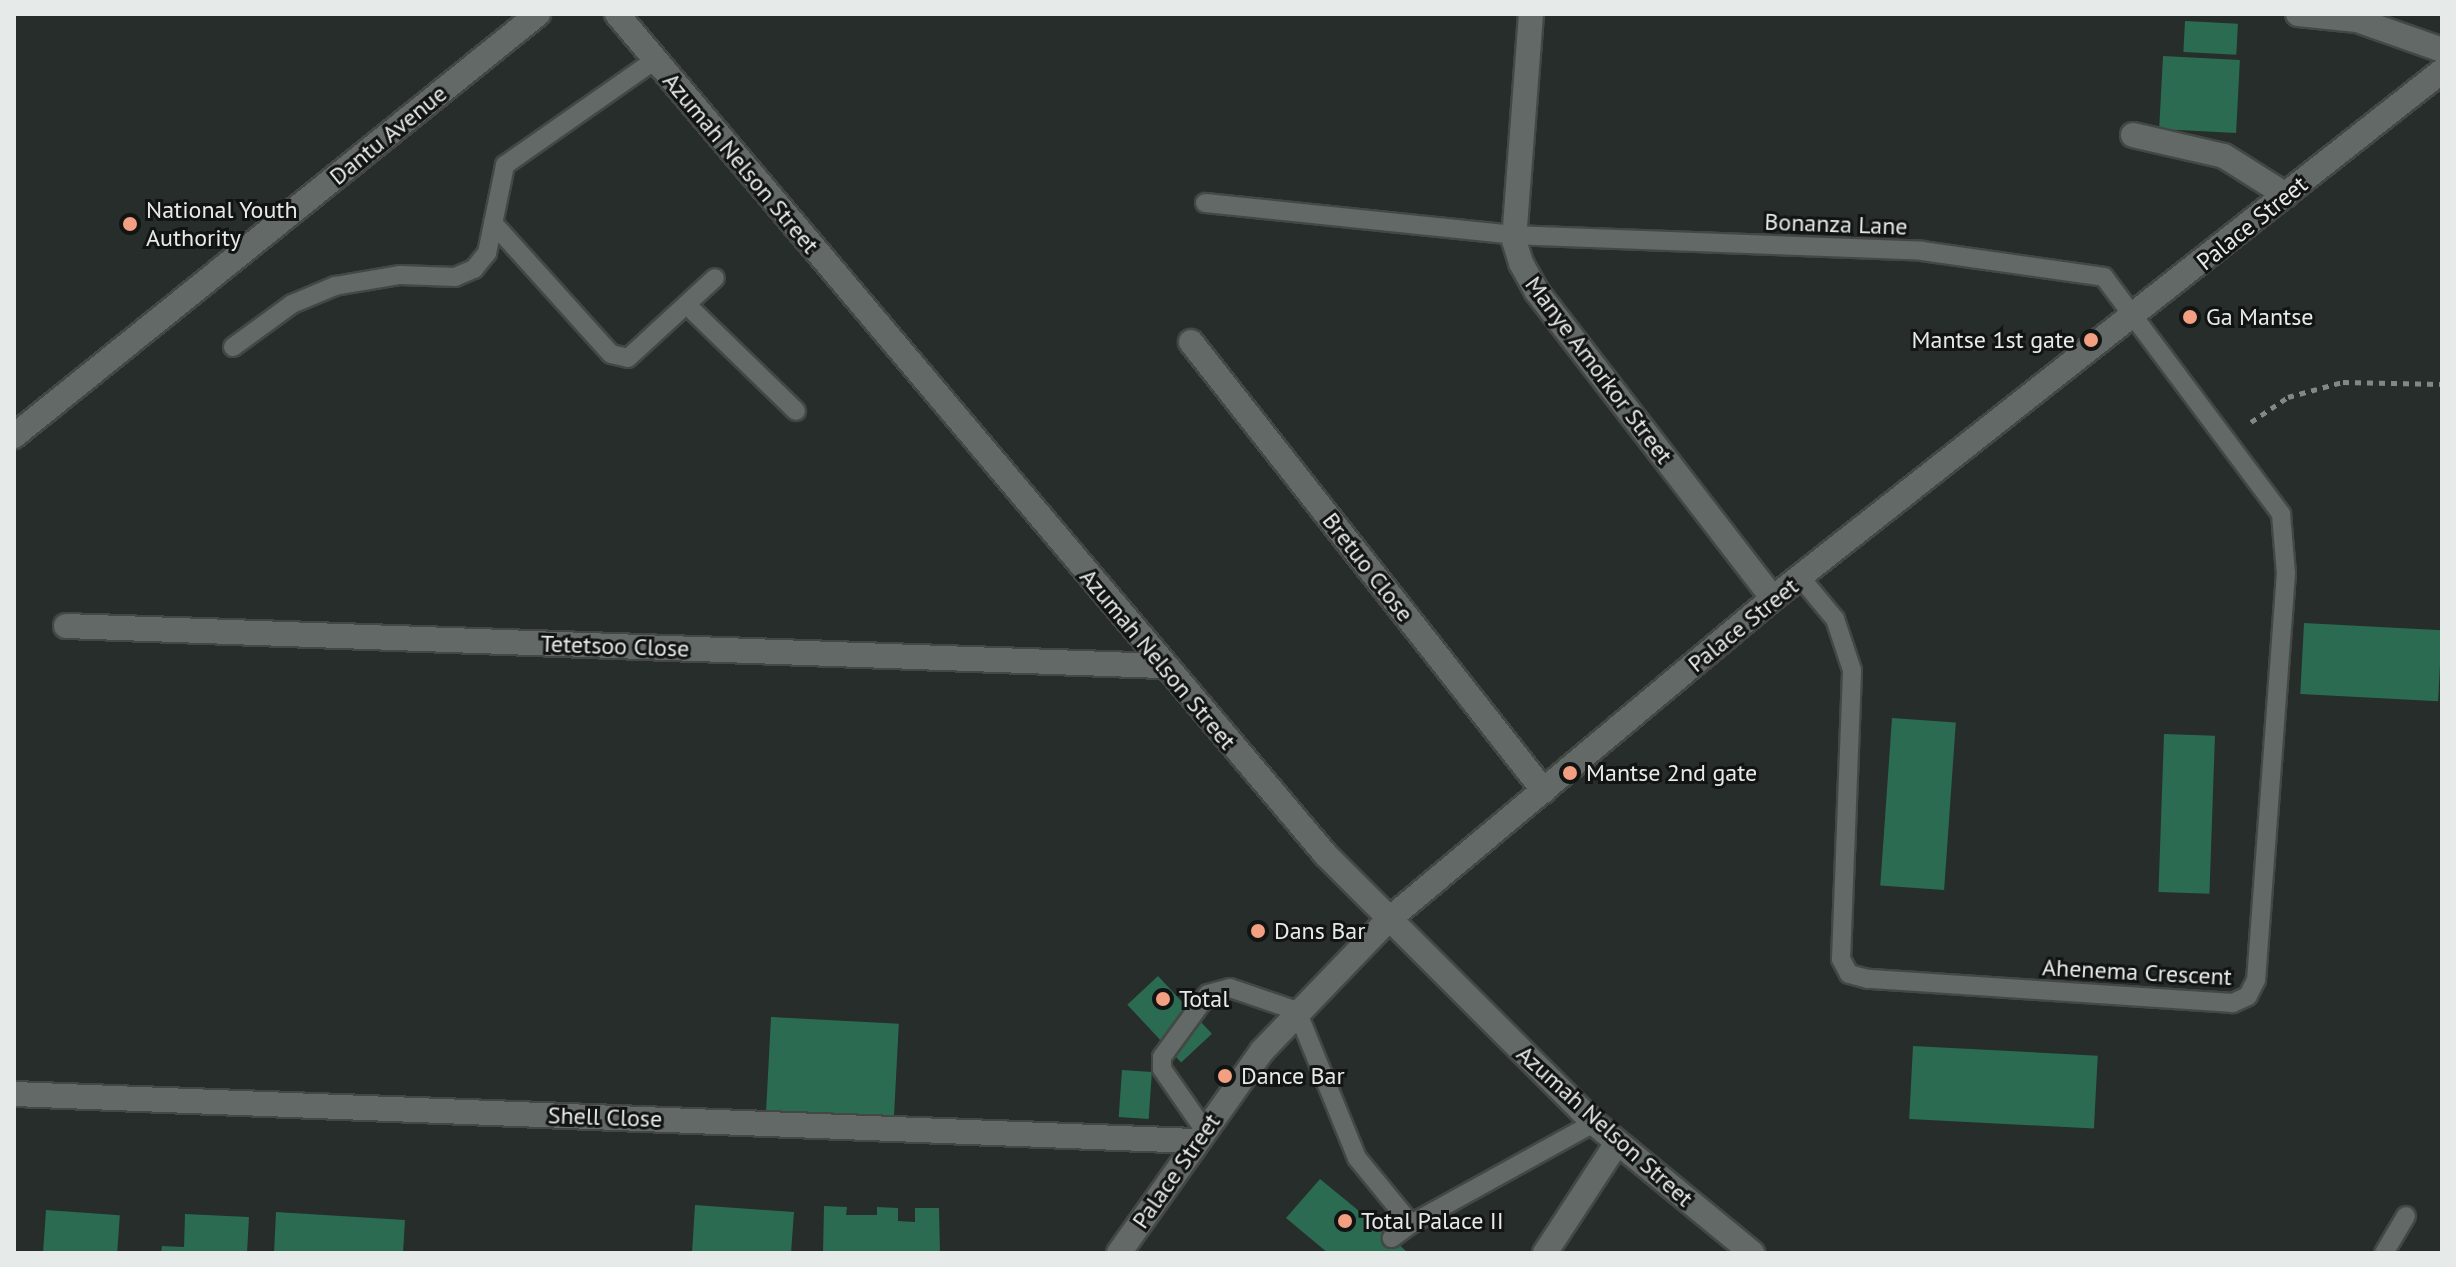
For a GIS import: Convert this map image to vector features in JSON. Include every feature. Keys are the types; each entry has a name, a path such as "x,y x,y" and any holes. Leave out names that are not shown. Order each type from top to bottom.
{"street":[{"name":"Dantu Avenue","path":"14,436 538,14"},
{"name":"Azumah Nelson Street","path":"617,14 1163,666 1387,921 1594,1123 1752,1253"},
{"name":"Manye Amorkor Street","path":"1531,14 1514,235 1521,263 1537,292 1773,598"},
{"path":"2298,14 2357,20 2442,50"},
{"name":"Palace Street","path":"1119,1253 1199,1135 1297,1011 1387,921 1773,598 2133,318 2442,71"},
{"path":"2133,135 2224,156 2286,195"},
{"name":"Bretuo Close","path":"1191,342 1544,791"},
{"name":"Tetetsoo Close","path":"66,626 1163,666"},
{"name":"Shell Close","path":"14,1094 1199,1135"},
{"path":"1545,1253 1617,1143"}],"lane":[{"path":"233,347 292,304 335,286 374,277 455,277 474,269 487,253 505,165 655,60"},
{"name":"Bonanza Lane","path":"1205,203 1514,235 1922,251 2104,277 2133,318"},
{"path":"493,223 611,354 628,358 715,278"},
{"path":"687,305 796,411"},
{"name":"Ahenema Crescent","path":"1801,578 1835,619 1852,670 1841,959 1849,974 1868,979 2242,1001 2256,980 2285,535 2281,514 2133,318"},
{"path":"1199,1135 1162,1069 1162,1057 1208,994 1230,988 1297,1011 1357,1158 1411,1224"},
{"path":"1392,1238 1411,1224 1594,1123"},
{"path":"2384,1253 2406,1216"}],"path":[{"path":"2224,441 2288,397 2343,382 2442,384"}],"building":[{"path":"2185,21 2238,24 2236,55 2183,52"},
{"path":"2163,56 2240,60 2236,133 2159,129"},
{"path":"2304,623 2442,630 2438,701 2300,694"},
{"path":"1892,718 1956,722 1944,890 1880,886"},
{"path":"2164,734 2215,736 2209,894 2158,892"},
{"path":"1158,976 1212,1034 1181,1062 1127,1005"},
{"path":"771,1017 899,1024 893,1126 766,1119"},
{"path":"1913,1046 2098,1056 2094,1129 1909,1119"},
{"path":"1122,1070 1152,1072 1149,1119 1119,1117"},
{"path":"1320,1179 1408,1253 1328,1253 1286,1218"},
{"path":"695,1205 794,1212 791,1253 692,1253"},
{"path":"824,1206 847,1207 846,1215 877,1215 877,1207 898,1208 898,1221 915,1222 915,1208 939,1208 940,1253 823,1253"},
{"path":"46,1210 120,1215 117,1253 43,1253"},
{"path":"276,1212 405,1220 403,1253 274,1253"},
{"path":"185,1214 249,1217 247,1253 161,1253 162,1246 184,1247"}],"place":[{"name":"National Youth Authority","path":"130,224"},
{"name":"Ga Mantse","path":"2190,317"},
{"name":"Mantse 1st gate","path":"2091,340"},
{"name":"Mantse 2nd gate","path":"1570,773"},
{"name":"Dans Bar","path":"1258,931"},
{"name":"Total","path":"1163,999"},
{"name":"Dance Bar","path":"1225,1076"},
{"name":"Total Palace II","path":"1345,1221"}]}
